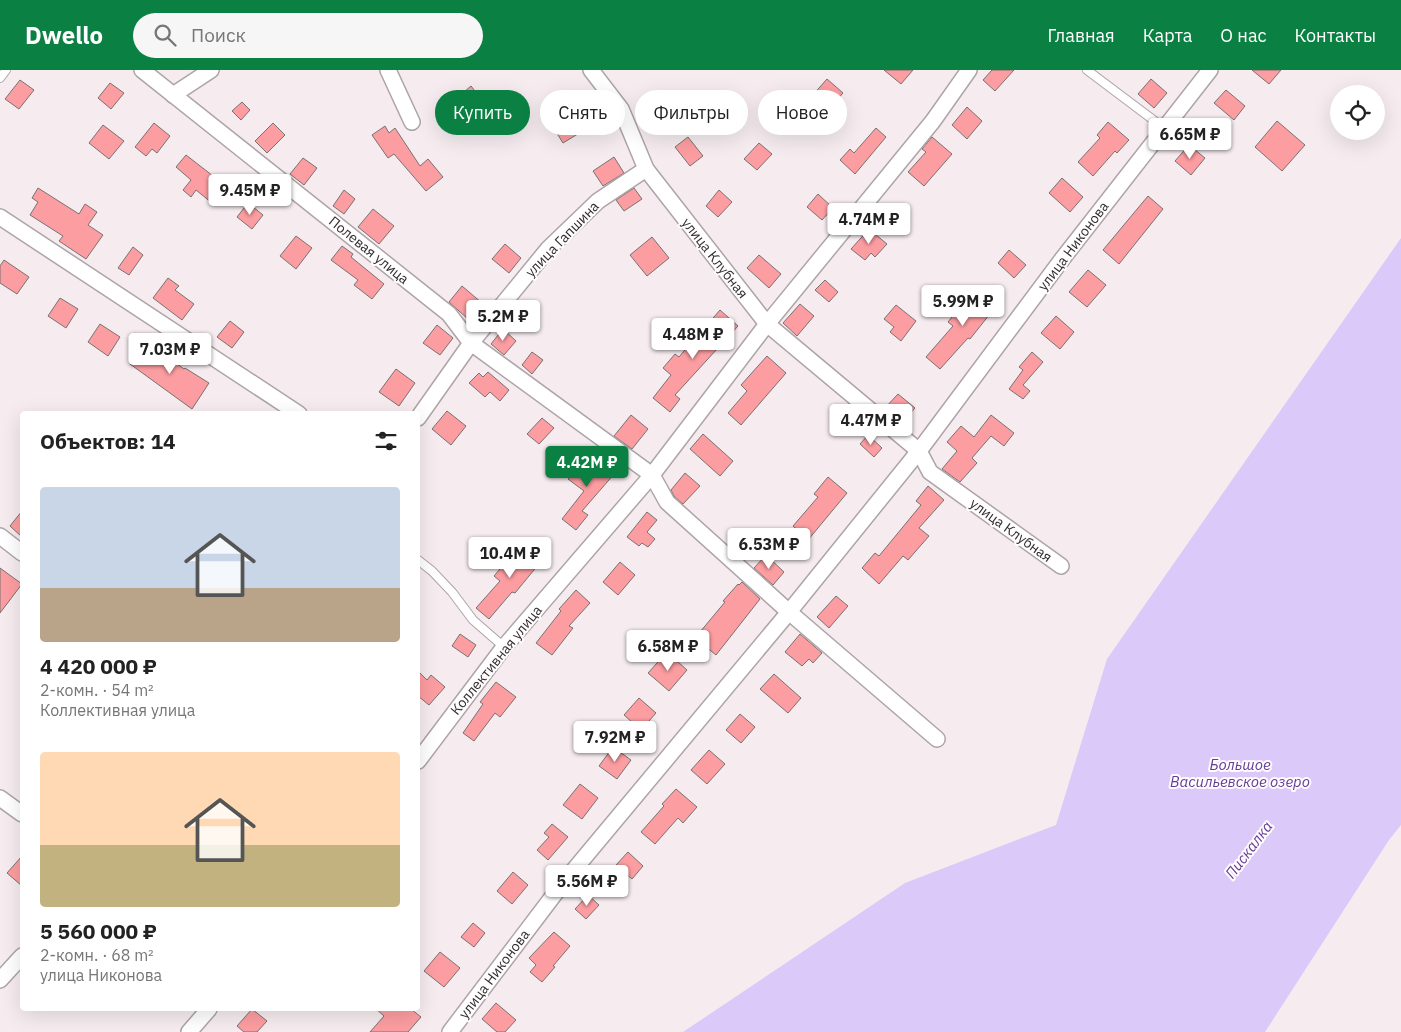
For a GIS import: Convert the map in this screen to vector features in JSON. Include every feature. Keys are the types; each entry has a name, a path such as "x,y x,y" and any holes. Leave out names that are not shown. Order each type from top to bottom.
{"street":[{"name":"Полевая улица","path":"142,70 449,314 471,342 652,475"},
{"path":"173,96 211,70"},
{"path":"388,70 412,122"},
{"name":"улица Клубная","path":"591,70 621,109 646,169 767,324 919,451 930,472 1061,566"},
{"name":"Коллективная улица","path":"420,757 504,647 652,475 767,324 933,122 969,70"},
{"name":"улица Никонова","path":"450,1032 563,883 919,451 1063,258 1210,70"},
{"name":"улица Гапшина","path":"420,415 471,342 548,249 598,201 646,169"},
{"path":"0,217 294,411"},
{"path":"652,475 666,502 788,612 937,739"},
{"path":"0,536 20,551"},
{"path":"0,798 20,813"},
{"path":"0,980 20,958"},
{"path":"189,1032 207,1011"}],"lane":[{"path":"0,78 6,70"},
{"path":"1086,70 1164,128"},
{"path":"420,562 452,592 473,620 504,647"}],"water":[{"name":"Большое Васильевское озеро","path":"1401,238 1401,825 1389,840 1265,1032 683,1032 905,883 1056,825 1107,659"}],"building":[{"path":"884,70 913,70 901,84"},
{"path":"992,70 1014,70 995,91 983,80"},
{"path":"1252,70 1281,70 1269,84"},
{"path":"827,79 840,90 817,90"},
{"path":"1151,79 1167,93 1154,108 1138,94"},
{"path":"20,80 34,90 19,109 5,99"},
{"path":"110,83 124,93 111,109 98,98"},
{"path":"1226,90 1245,106 1234,120 1214,103"},
{"path":"242,102 250,110 241,120 232,111"},
{"path":"967,107 982,121 967,139 952,125"},
{"path":"1277,121 1305,145 1282,171 1255,147"},
{"path":"1108,122 1129,140 1117,153 1115,151 1093,176 1078,162 1100,138 1097,135"},
{"path":"154,123 170,136 157,153 152,149 146,156 135,147"},
{"path":"273,123 285,135 267,153 255,141"},
{"path":"103,125 124,141 109,159 89,143"},
{"path":"385,126 389,133 395,128 420,166 428,159 443,177 426,191 394,154 388,158 372,135"},
{"path":"876,128 886,137 855,174 840,160 850,149 854,153"},
{"path":"558,135 576,135 563,143"},
{"path":"688,137 703,156 690,166 675,147"},
{"path":"932,137 952,154 924,186 908,172 926,152 922,149"},
{"path":"759,143 772,154 757,170 744,159"},
{"path":"1189,145 1205,158 1191,175 1175,161"},
{"path":"186,155 226,186 212,203 196,190 191,197 183,190 191,180 176,167"},
{"path":"614,157 624,173 603,186 593,171"},
{"path":"303,158 317,168 304,185 290,174"},
{"path":"1062,178 1083,197 1070,212 1049,193"},
{"path":"38,188 79,214 85,204 97,212 88,225 103,235 86,259 59,241 63,236 30,215 38,202 32,198"},
{"path":"634,188 642,199 624,211 616,200"},
{"path":"344,190 355,199 344,214 333,206"},
{"path":"719,190 732,202 718,217 706,206"},
{"path":"818,194 833,208 822,220 807,207"},
{"path":"1148,196 1163,209 1119,264 1103,250"},
{"path":"248,203 263,215 252,229 237,217"},
{"path":"373,209 394,226 379,244 358,227"},
{"path":"869,229 887,244 875,257 871,253 865,260 851,249"},
{"path":"296,236 312,248 296,269 280,256"},
{"path":"652,237 669,258 647,276 630,255"},
{"path":"505,244 521,258 509,273 492,259"},
{"path":"342,246 353,254 351,257 384,284 372,299 354,285 358,280 331,260"},
{"path":"133,247 143,255 129,275 118,268"},
{"path":"1009,250 1026,265 1014,278 998,263"},
{"path":"759,255 781,274 769,288 747,268"},
{"path":"4,260 29,277 17,294 0,283 0,266"},
{"path":"1088,270 1106,285 1087,307 1069,292"},
{"path":"168,278 179,286 175,290 194,304 182,320 153,298"},
{"path":"825,280 838,292 829,302 815,290"},
{"path":"462,286 482,303 468,319 449,302"},
{"path":"986,288 1001,300 970,339 968,338 940,369 926,357 953,326 948,322 963,303 970,308"},
{"path":"60,298 78,309 66,328 48,316"},
{"path":"800,304 814,316 797,336 783,323"},
{"path":"896,305 916,321 901,341 890,332 894,327 884,319"},
{"path":"720,310 738,326 675,395 680,399 670,412 653,398 671,375 663,368 675,354 679,357 689,345 693,348 712,327 708,324"},
{"path":"1056,316 1074,332 1060,349 1041,333"},
{"path":"230,321 244,332 232,348 217,337"},
{"path":"100,324 120,337 108,356 88,342"},
{"path":"437,325 453,338 440,355 423,343"},
{"path":"503,329 516,341 504,355 491,344"},
{"path":"147,341 184,369 209,383 192,409 130,364"},
{"path":"532,352 543,360 532,374 522,365"},
{"path":"1032,352 1043,362 1023,385 1030,391 1023,399 1009,389 1023,370 1019,367"},
{"path":"767,356 786,373 741,425 728,413 747,391 741,385"},
{"path":"396,369 415,383 399,406 379,392"},
{"path":"488,372 509,390 500,401 490,392 485,397 469,383 479,373 483,377"},
{"path":"898,394 915,408 901,424 884,409"},
{"path":"447,411 466,426 451,445 432,429"},
{"path":"631,415 648,429 632,449 614,436"},
{"path":"991,415 1014,433 1004,446 991,436 972,458 977,463 960,482 942,469 957,451 947,442 961,426 974,437"},
{"path":"542,418 554,428 539,444 527,434"},
{"path":"703,434 733,461 720,476 690,449"},
{"path":"868,435 882,448 874,457 860,444"},
{"path":"587,456 594,461 597,457 615,473 582,511 588,515 576,530 562,519 584,491 568,479"},
{"path":"685,473 700,486 683,504 674,496 671,490"},
{"path":"828,477 847,493 808,540 793,526 818,497 814,494"},
{"path":"928,486 944,500 919,528 929,536 908,560 903,556 879,584 862,568 875,553 879,556 921,505 916,501"},
{"path":"647,512 657,520 647,532 655,539 648,547 642,543 639,546 627,537"},
{"path":"20,514 20,535 10,526"},
{"path":"523,542 543,559 515,593 512,592 489,619 476,608 500,581 494,576"},
{"path":"766,555 784,572 773,585 754,568"},
{"path":"620,562 635,575 618,595 603,582"},
{"path":"0,568 20,583 20,587 0,613"},
{"path":"742,582 760,599 716,655 695,638 725,602 723,601"},
{"path":"576,590 590,603 569,626 573,628 552,655 536,643 561,611 559,609"},
{"path":"836,596 848,606 829,628 817,617"},
{"path":"460,634 476,645 468,657 452,646"},
{"path":"800,634 822,653 813,663 809,659 802,666 785,652"},
{"path":"667,652 687,670 669,691 648,673"},
{"path":"420,673 427,680 431,675 445,687 429,705 420,698"},
{"path":"774,674 801,698 788,713 760,689"},
{"path":"496,682 516,697 500,717 495,713 474,741 463,733 483,704 480,702"},
{"path":"639,698 656,713 641,730 624,715"},
{"path":"740,714 755,727 741,743 726,730"},
{"path":"613,747 631,760 617,779 599,766"},
{"path":"709,750 725,764 707,784 691,770"},
{"path":"580,784 598,798 582,819 563,805"},
{"path":"676,789 697,807 683,823 678,818 655,844 641,832"},
{"path":"552,824 568,837 548,860 537,850 549,837 544,833"},
{"path":"628,852 643,866 632,879 616,865"},
{"path":"20,858 20,884 7,873"},
{"path":"513,872 528,885 512,904 497,891"},
{"path":"588,895 599,905 586,919 575,909"},
{"path":"473,923 485,933 474,947 461,937"},
{"path":"554,932 570,946 542,982 530,972 536,965 529,958"},
{"path":"440,952 460,968 444,987 424,971"},
{"path":"496,1003 516,1020 505,1032 497,1032 482,1019"},
{"path":"250,1011 254,1011 267,1021 257,1032 244,1032 237,1026"},
{"path":"378,1011 414,1011 421,1017 408,1032 370,1032 384,1016"}],"water label":[{"name":"Пискалка","path":"1249,850"}]}
